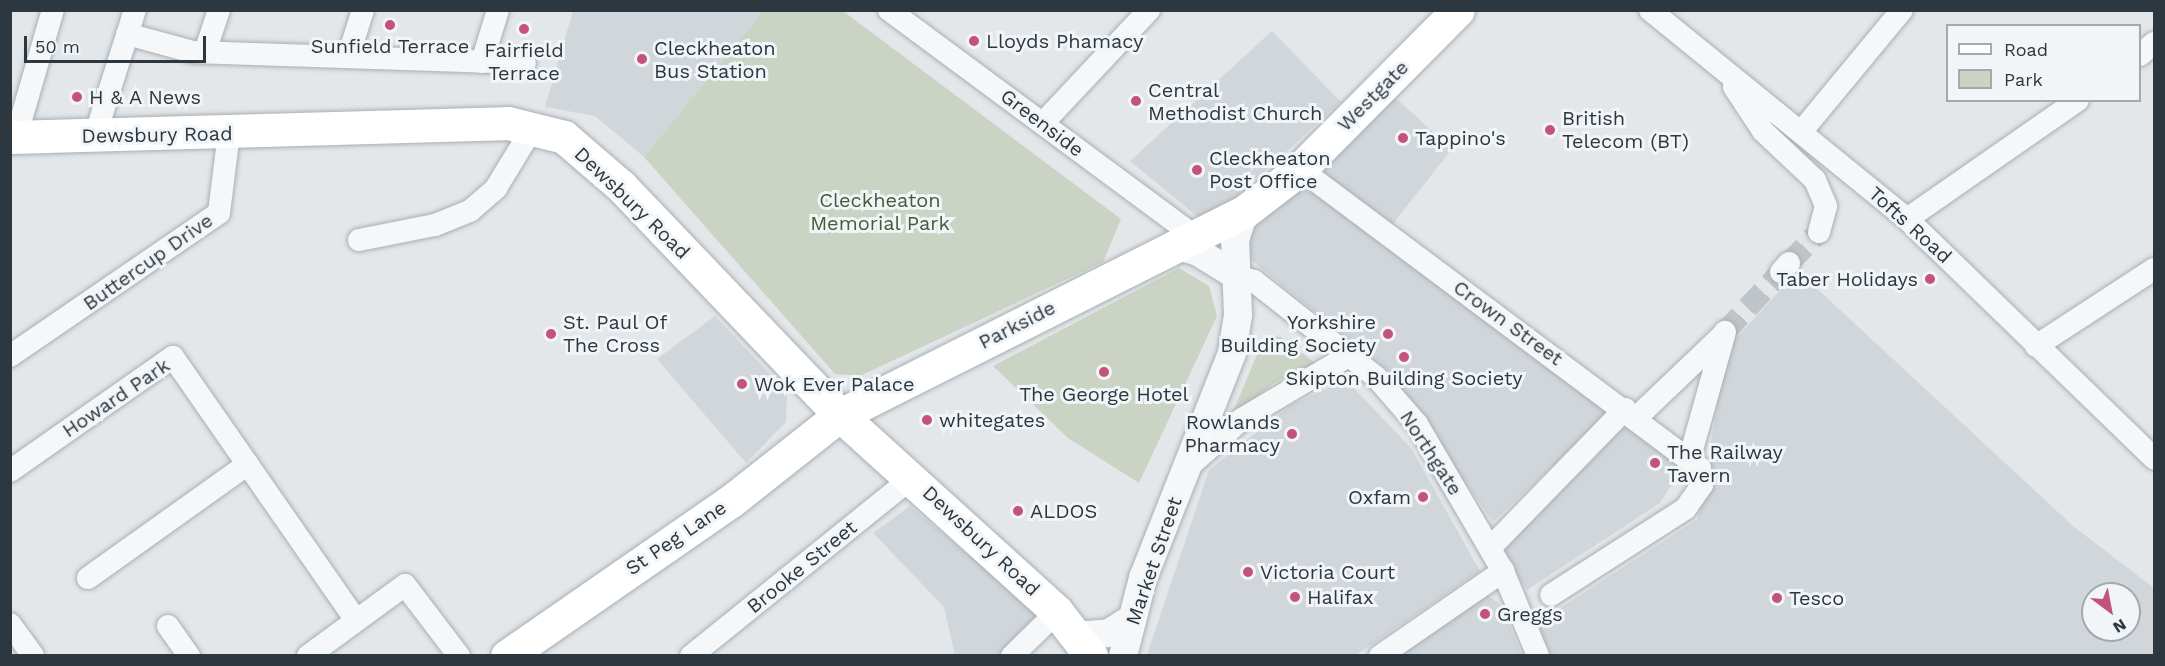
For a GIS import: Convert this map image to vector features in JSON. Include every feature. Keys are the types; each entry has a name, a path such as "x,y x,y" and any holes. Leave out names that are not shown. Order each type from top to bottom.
{"main road":[{"name":"Westgate","path":"1184,241 1244,212 1300,169 1458,10"},
{"name":"Dewsbury Road","path":"13,137 230,133 508,123 564,137 621,186 840,415 913,477 1075,634"},
{"name":"Parkside","path":"840,415 1184,241"},
{"name":"St Peg Lane","path":"507,656 731,501 840,415"}],"street":[{"path":"13,137 53,10"},
{"path":"94,136 135,10"},
{"path":"205,52 219,10"},
{"path":"348,57 363,10"},
{"path":"482,62 498,10"},
{"name":"Greenside","path":"889,10 1043,123 1184,241"},
{"path":"1043,123 1149,10"},
{"name":"Tofts Road","path":"1650,10 1907,219 2154,458"},
{"path":"1801,132 1902,10"},
{"path":"127,34 205,52 525,63"},
{"path":"2141,53 2154,43"},
{"path":"1724,72 1763,132 1815,180 1826,206 1819,232"},
{"path":"1907,219 2075,102"},
{"path":"359,240 435,225 470,211 496,188 532,129"},
{"name":"Buttercup Drive","path":"10,356 219,213 230,133"},
{"name":"Crown Street","path":"1300,169 1690,457 1700,468 1702,485 1685,509 1551,595"},
{"name":"Market Street","path":"1123,656 1133,618 1187,468 1232,353 1237,276 1235,240 1244,212"},
{"name":"Northgate","path":"1184,241 1237,276 1254,281 1376,377 1417,424 1503,571 1538,656"},
{"path":"2036,346 2154,269"},
{"path":"1490,548 1630,413 1725,332 1690,457"},
{"name":"Market Street","path":"1187,468 1242,419 1348,356"},
{"name":"Howard Park","path":"10,471 173,357 356,620"},
{"path":"88,578 248,464"},
{"name":"Brooke Street","path":"691,656 913,477"},
{"path":"1380,656 1503,571"},
{"path":"308,656 405,585 459,656"},
{"path":"1012,656 1075,634 1109,633 1133,618"},
{"path":"10,624 33,656"},
{"path":"168,626 189,656"}],"shaded area":[{"name":"Cleckheaton Bus Station","path":"573,11 763,11 644,157 595,116 545,107"},
{"path":"1272,31 1341,102 1225,207 1198,217 1130,161"},
{"path":"1390,93 1452,149 1380,240 1609,413 1493,522 1388,371 1251,260 1250,231"},
{"path":"1798,271 2073,526 2154,588 2154,655 1551,655 1537,623 1698,519 1727,348"},
{"path":"715,316 787,392 786,422 746,463 657,359"},
{"path":"1346,380 1411,448 1480,571 1356,655 1147,655 1209,470 1291,405"},
{"path":"1624,419 1686,463 1660,503 1527,590 1499,549"},
{"path":"910,506 1041,616 1010,649 997,655 955,655 944,607 873,533"},
{"path":"1487,595 1500,604 1522,655 1400,656"}],"green space":[{"name":"Cleckheaton Memorial Park","path":"763,11 843,11 1121,219 1103,262 860,376 835,374 644,157"},
{"path":"1179,268 1209,286 1217,316 1139,483 1068,438 993,366"},
{"path":"1265,335 1281,337 1315,363 1274,383 1231,417"}],"tunnel":[{"path":"1789,263 1819,232"},
{"path":"1725,332 1781,272"}],"place":[{"name":"Sunfield Terrace","path":"390,25"},
{"name":"Fairfield Terrace","path":"524,29"},
{"name":"Lloyds Phamacy","path":"974,41"},
{"name":"Cleckheaton Bus Station","path":"642,59"},
{"name":"H & A News","path":"77,97"},
{"name":"Central Methodist Church","path":"1136,101"},
{"name":"British Telecom (BT)","path":"1550,130"},
{"name":"Tappino's","path":"1403,138"},
{"name":"Cleckheaton Post Office","path":"1197,170"},
{"name":"Taber Holidays","path":"1930,279"},
{"name":"St. Paul Of The Cross","path":"551,334"},
{"name":"Yorkshire Building Society","path":"1388,334"},
{"name":"Skipton Building Society","path":"1404,357"},
{"name":"The George Hotel","path":"1104,372"},
{"name":"Wok Ever Palace","path":"742,384"},
{"name":"whitegates","path":"927,420"},
{"name":"Rowlands Pharmacy","path":"1292,434"},
{"name":"The Railway Tavern","path":"1655,463"},
{"name":"Oxfam","path":"1423,497"},
{"name":"ALDOS","path":"1018,511"},
{"name":"Victoria Court","path":"1248,572"},
{"name":"Halifax","path":"1295,597"},
{"name":"Tesco","path":"1777,598"},
{"name":"Greggs","path":"1485,614"}]}
